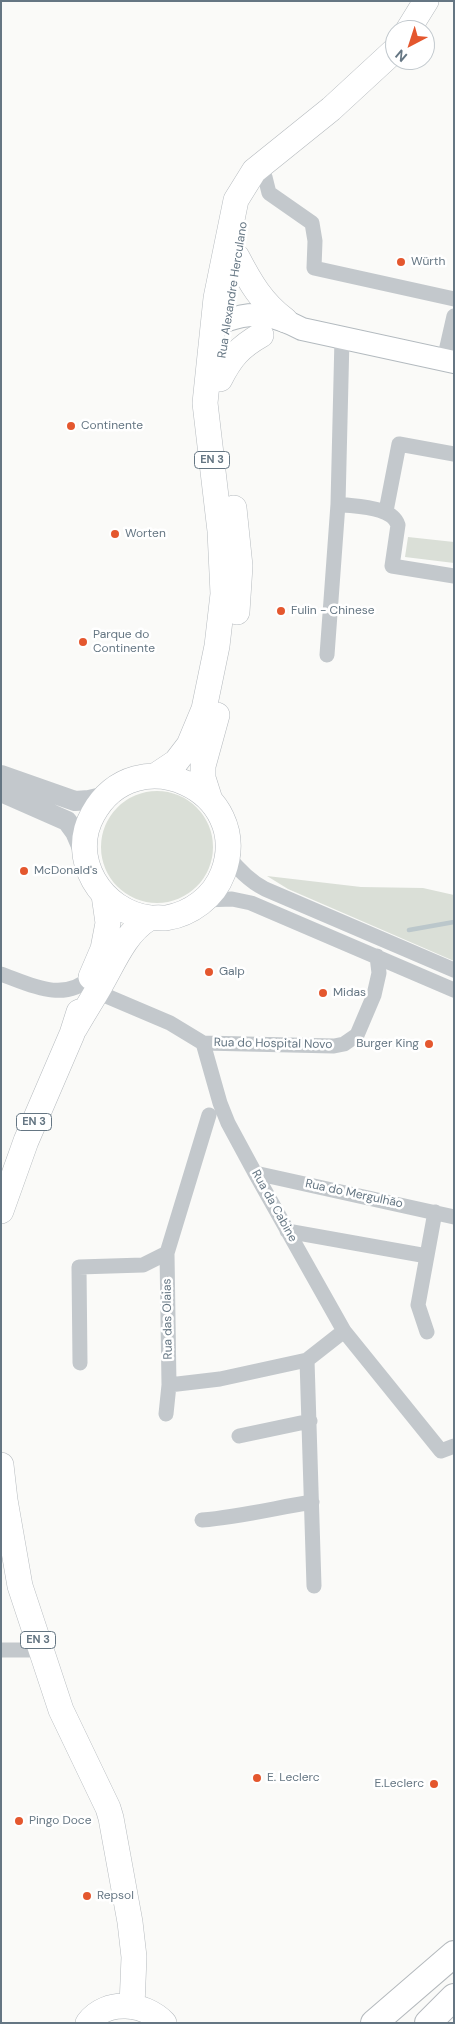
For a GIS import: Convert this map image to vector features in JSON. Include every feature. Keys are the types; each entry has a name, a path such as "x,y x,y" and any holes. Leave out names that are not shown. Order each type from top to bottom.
{"highway":[{"path":"374,2023 454,1954"},
{"path":"428,2023 454,1997"}],"main road":[{"path":"414,20 426,1"},
{"name":"Rua Alexandre Herculano","path":"210,800 203,778 204,760 223,698 236,632 240,566 236,517 219,413 222,347 221,318 216,298 236,200 254,171 331,110 385,59"},
{"name":"Rua Alexandre Herculano","path":"155,776 176,762 189,745 204,709 217,646 223,594 220,531 206,403 221,318 238,257 246,206 285,145"},
{"path":"238,257 255,291 271,310 293,324"},
{"path":"221,318 243,314 260,315 342,338 449,361"},
{"path":"221,318 241,329 261,335"},
{"path":"220,380 229,362 244,345 261,335 293,324"},
{"name":"EN 3","path":"155,776 173,778 185,782 196,788 210,800 224,826 227,843 227,855 218,882 204,900 178,915 162,918 138,916 122,910 104,895 92,877 86,858 86,837 90,821 97,807 106,796 129,781 155,776"},
{"name":"EN 3","path":"1,1212 26,1142 94,984 108,923 104,895"},
{"name":"EN 3","path":"94,984 131,933 150,918"},
{"name":"EN 3","path":"1,1466 20,1586 62,1710 110,1813 130,1922 134,1957 132,2006"},
{"path":"88,2023 106,2010 123,2006 141,2007 157,2015 164,2023"}],"street":[{"path":"265,177 269,193 312,223 315,241 314,268 454,300"},
{"path":"449,361 454,316"},
{"path":"327,655 338,504 342,338"},
{"path":"386,511 399,444 454,454"},
{"path":"338,504 386,511 396,520 398,525 392,566 454,576"},
{"path":"1,775 75,801 106,796"},
{"path":"1,792 67,821 75,832 86,858"},
{"path":"227,855 241,872 256,885 454,970"},
{"path":"204,900 232,899 251,903 454,990"},
{"name":"Rua do Hospital Novo","path":"374,995 379,972 377,956"},
{"name":"Rua do Hospital Novo","path":"203,1043 339,1045 357,1035 374,995 386,976 402,967"},
{"path":"1,974 42,989 50,990 69,990 94,984 170,1023 203,1043"},
{"name":"Rua da Cabine","path":"203,1043 228,1123 254,1173 344,1331 447,1448"},
{"name":"Rua das Olaias","path":"166,1414 169,1385 167,1253 209,1115"},
{"name":"Rua do Mergulhão","path":"254,1173 454,1217"},
{"path":"428,1332 418,1305 435,1212"},
{"path":"288,1231 427,1256"},
{"path":"80,1363 79,1267 143,1265 167,1253"},
{"path":"169,1385 220,1379 307,1360 344,1331"},
{"path":"307,1360 314,1586"},
{"path":"239,1436 310,1421"},
{"path":"202,1520 227,1518 312,1502"},
{"path":"1,1650 42,1650"}],"shaded area":[{"path":"408,537 454,542 454,563 405,557"},
{"path":"157,791 178,795 197,807 209,826 213,847 209,868 197,887 178,899 157,903 136,899 117,887 105,868 101,847 105,826 117,807 136,795"},
{"path":"267,876 361,887 423,888 454,895 454,961 288,889"}],"waterway":[{"path":"409,930 454,922"}],"place":[{"name":"Würth","path":"401,262"},
{"name":"Continente","path":"71,426"},
{"name":"Worten","path":"115,534"},
{"name":"Fulin - Chinese","path":"281,611"},
{"name":"Parque do Continente","path":"83,642"},
{"name":"McDonald's","path":"24,871"},
{"name":"Galp","path":"209,972"},
{"name":"Midas","path":"323,993"},
{"name":"Burger King","path":"429,1044"},
{"name":"E. Leclerc","path":"257,1778"},
{"name":"E.Leclerc","path":"434,1784"},
{"name":"Pingo Doce","path":"19,1821"},
{"name":"Repsol","path":"87,1896"}]}
